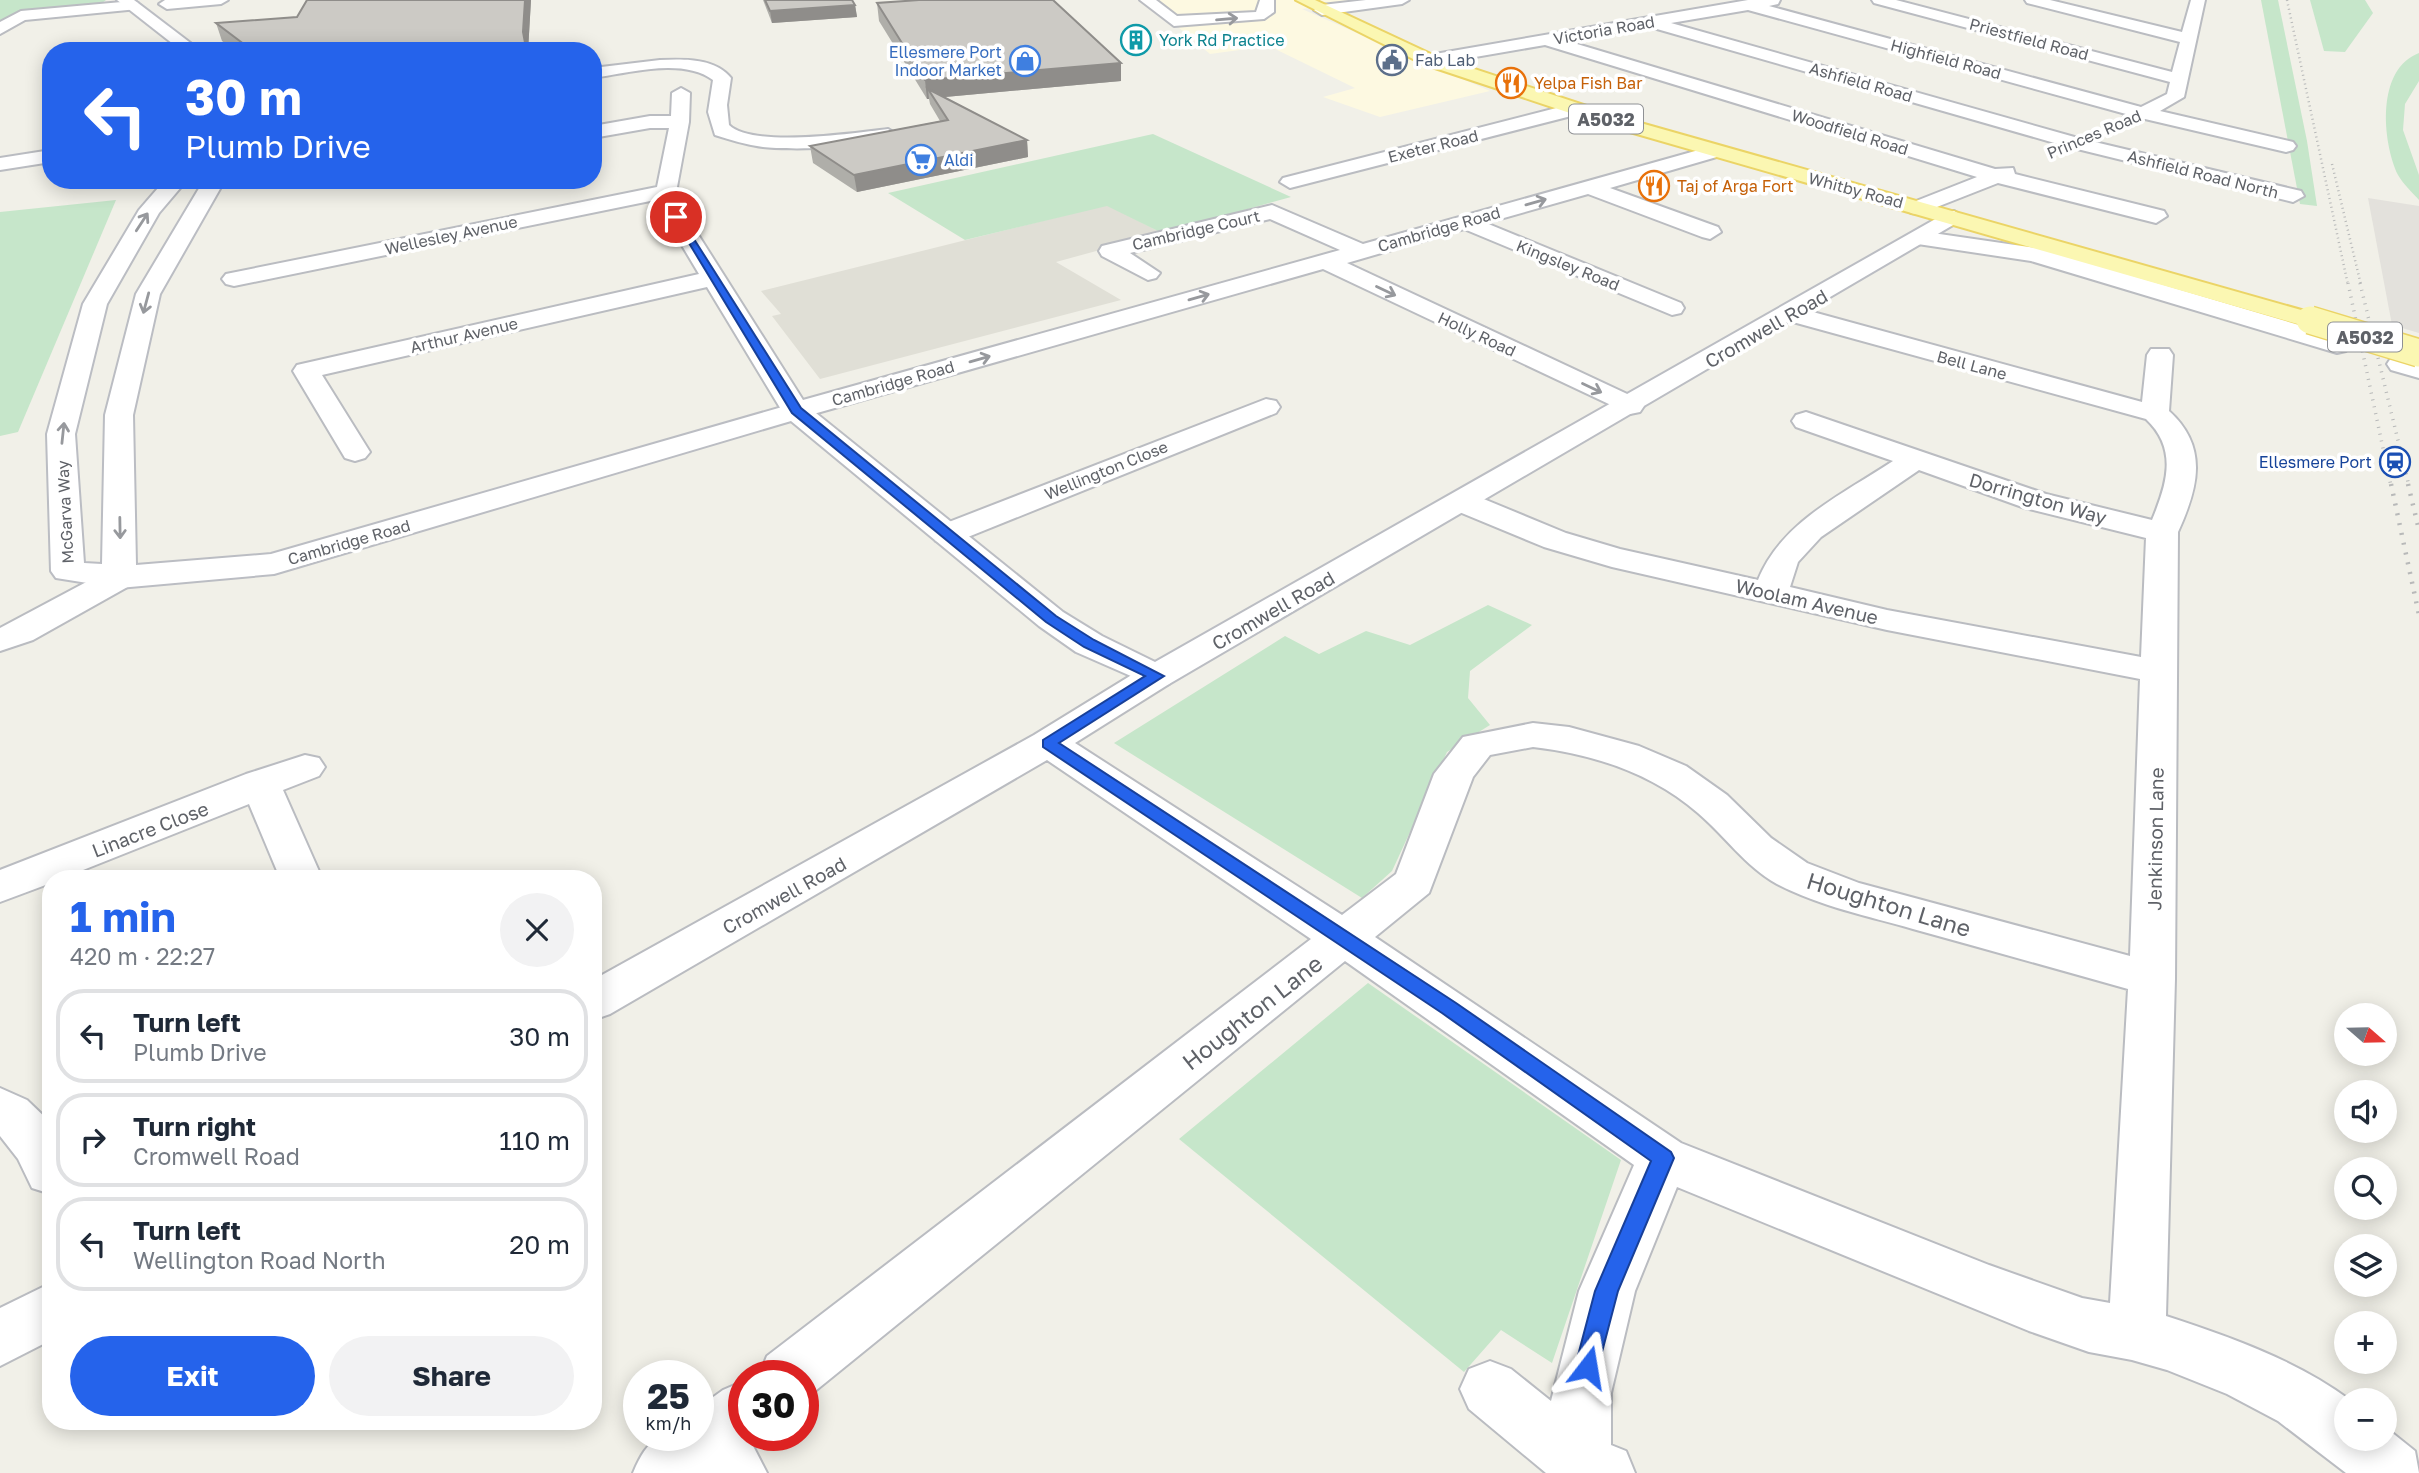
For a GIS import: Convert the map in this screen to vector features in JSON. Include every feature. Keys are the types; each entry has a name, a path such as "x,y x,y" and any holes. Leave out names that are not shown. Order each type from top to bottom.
{"main road":[{"name":"Whitby Road","path":"1303,0 1430,60 1576,109 1713,152 2310,320 2413,362"}],"street":[{"path":"167,4 221,0"},
{"path":"1147,0 1174,21 1285,13"},
{"path":"1259,16 1266,12 1267,0"},
{"path":"1322,10 1402,0"},
{"name":"Victoria Road","path":"1430,60 1779,0"},
{"name":"Priestfield Road","path":"1879,0 2178,79"},
{"path":"2032,0 2189,39"},
{"name":"Princes Road","path":"2047,153 2175,97 2189,39 2192,1"},
{"path":"0,29 21,16 129,3 181,42"},
{"name":"Highfield Road","path":"1748,5 2143,113 2286,146"},
{"name":"Ashfield Road","path":"1650,22 2072,142"},
{"name":"Woodfield Road","path":"1546,40 1997,176 2156,216"},
{"path":"602,72 661,65 694,67 718,74 722,78 717,103 718,121 722,131 739,138 777,143 893,135"},
{"path":"681,93 680,122 667,191 676,217 796,411 1051,619 1089,643 1156,676"},
{"name":"Exeter Road","path":"1290,182 1576,109"},
{"path":"602,130 650,122 680,122"},
{"name":"Ashfield Road North","path":"2072,142 2293,196"},
{"name":"Cambridge Road","path":"0,639 21,633 119,578 198,574 274,564 796,411 1713,152"},
{"path":"0,164 42,157"},
{"name":"Princes Road","path":"1919,208 2022,165"},
{"path":"1589,187 1710,232"},
{"name":"McGarva Way","path":"119,578 68,572 61,434 94,304 150,210 169,189"},
{"path":"119,578 119,415 148,294 210,189"},
{"name":"Wellesley Avenue","path":"234,279 667,191"},
{"name":"Cambridge Court","path":"1148,273 1110,251 1272,212 1361,251"},
{"name":"Cromwell Road","path":"602,997 1048,743 1156,676 1464,502 1954,218"},
{"name":"Kingsley Road","path":"1465,222 1672,308"},
{"path":"1919,238 2034,254 2337,345"},
{"name":"Holly Road","path":"1324,261 1630,406"},
{"name":"Arthur Avenue","path":"357,452 306,371 713,278"},
{"name":"Bell Lane","path":"1791,314 1881,341 1959,359 2097,401 2155,413"},
{"path":"2155,413 2160,355"},
{"name":"Wellington Close","path":"947,534 1266,407"},
{"name":"Jenkinson Lane","path":"2137,1334 2152,979 2162,532 2177,501 2180,448 2171,428 2155,413"},
{"name":"Dorrington Way","path":"1806,421 2036,500 2162,532"},
{"path":"1770,592 1783,559 1810,530 1915,460"},
{"name":"Woolam Avenue","path":"1464,502 1555,540 1601,554 1887,620 2158,671"},
{"name":"Houghton Lane","path":"808,1360 1414,882 1454,774 1477,746 1533,735 1569,739 1625,755 1671,775 1713,804 1756,848 1783,867 1846,895 2152,979"},
{"path":"1048,743 1345,939 1663,1158 1947,1273 2085,1325 2137,1334 2249,1374 2313,1407 2334,1424"},
{"name":"Linacre Close","path":"42,870 305,767"},
{"path":"260,783 298,870"},
{"name":"Linacre Close","path":"0,887 42,870"},
{"path":"0,1108 19,1119 42,1151"},
{"path":"1592,1467 1581,1393 1606,1291 1663,1158"},
{"path":"0,1339 42,1314"},
{"path":"1490,1389 1592,1467"},
{"path":"2367,1451 2393,1473"}],"shaded area":[{"path":"1146,0 1371,0 1302,9 1490,91 1380,117 1323,97 1355,88 1269,46 1210,54"},
{"path":"2368,198 2419,206 2419,333 2392,325"},
{"path":"1107,205 1162,233 1056,262 1121,300 820,379 772,316 781,314 761,291"}],"green space":[{"path":"0,0 106,0 99,5 18,14 0,20"},
{"path":"2261,0 2278,0 2307,141 2317,206 2300,204"},
{"path":"2310,0 2365,0 2373,13 2345,52 2324,51"},
{"path":"2419,53 2419,81 2405,104 2403,130 2419,175 2419,200 2398,175 2393,161 2388,144 2386,107 2395,74 2405,61"},
{"path":"1153,134 1291,197 1162,233 1107,206 965,240 888,193"},
{"path":"116,200 18,432 0,436 0,212"},
{"path":"1488,605 1532,625 1470,671 1468,698 1490,725 1447,752 1392,871 1362,898 1114,743 1285,636 1319,654 1366,631 1410,645"},
{"path":"1368,983 1621,1160 1552,1363 1501,1330 1464,1372 1179,1139"}],"building":[{"path":"307,0 525,0 525,42 241,42 216,23 297,17"},
{"path":"765,0 852,0 855,5 770,11"},
{"name":"Ellesmere Port Indoor Market","path":"919,0 1053,0 1121,63 925,80 877,3"},
{"path":"928,89 1027,140 854,175 810,146 948,120"}],"railway":[{"path":"2287,0 2348,285"},
{"path":"2332,164 2361,285"},
{"path":"2348,283 2391,486"},
{"path":"2360,283 2409,486"},
{"path":"2391,484 2419,615"},
{"path":"2408,484 2419,530"}],"place":[{"name":"York Rd Practice","path":"1136,40"},
{"name":"Fab Lab","path":"1392,60"},
{"name":"Ellesmere Port Indoor Market","path":"1025,61"},
{"name":"Yelpa Fish Bar","path":"1511,83"},
{"name":"Aldi","path":"921,160"},
{"name":"Taj of Arga Fort","path":"1654,186"},
{"name":"Ellesmere Port","path":"2395,462"}],"route":[{"path":"676,217 796,411 1051,619 1089,643 1156,676 1048,743 1449,1008 1663,1158 1606,1291 1588,1367"}]}
